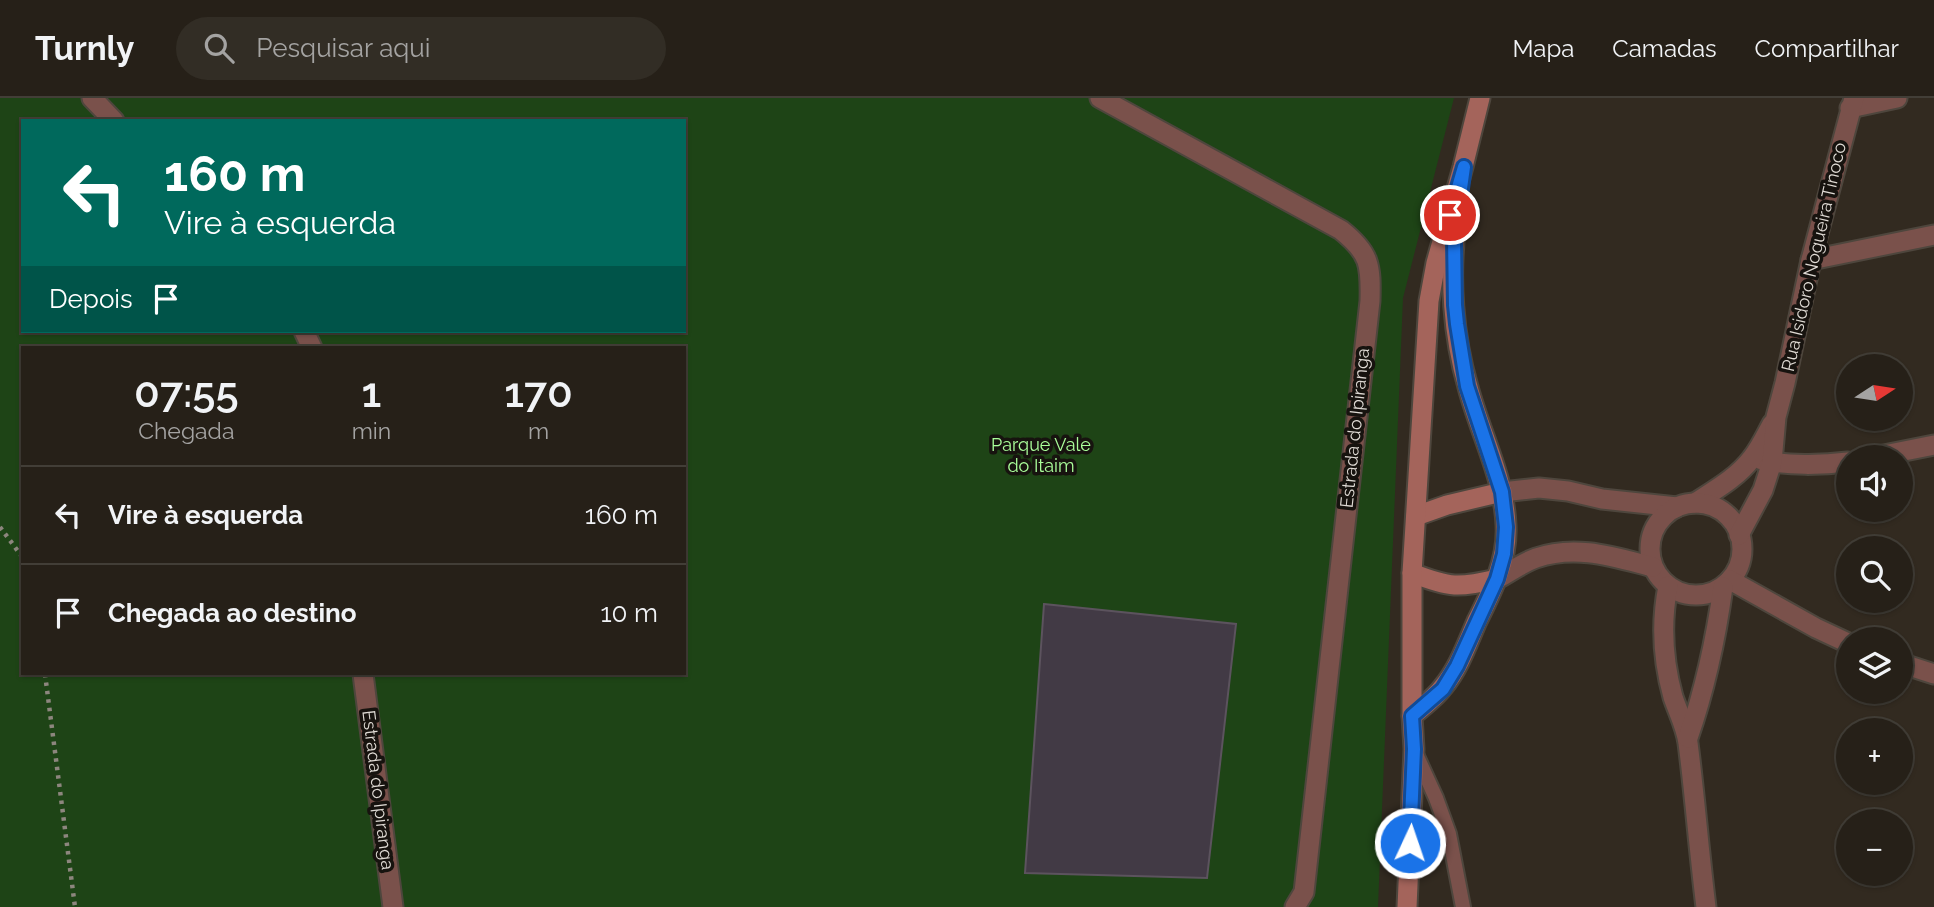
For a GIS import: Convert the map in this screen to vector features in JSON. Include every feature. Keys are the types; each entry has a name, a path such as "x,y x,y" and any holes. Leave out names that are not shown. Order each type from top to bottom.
{"main road":[{"path":"1407,907 1414,749 1412,573 1429,302 1436,263 1464,167 1480,98"},
{"path":"1412,716 1443,689 1457,666 1497,579 1504,554 1506,527 1502,492 1467,386 1455,305 1454,238 1464,167"},
{"path":"1416,516 1457,502 1502,492"},
{"path":"1412,573 1439,584 1457,586 1497,579"}],"street":[{"path":"92,98 112,119"},
{"name":"Estrada do Ipiranga","path":"1100,98 1341,230 1358,243 1367,258 1370,276 1367,328 1304,892 1295,907"},
{"path":"1852,103 1897,98"},
{"name":"Rua Isidoro Nogueira Tinoco","path":"1740,535 1763,490 1762,460 1785,383 1811,260 1852,103"},
{"path":"1811,260 1934,235"},
{"path":"1913,449 1934,445"},
{"path":"1726,584 1710,593 1695,595 1681,593 1660,578 1653,567 1650,550 1653,533 1662,517 1762,460 1836,462"},
{"path":"1502,492 1539,488 1602,499 1714,506 1730,518 1740,535 1742,551 1738,567 1726,584 1700,702 1688,738"},
{"path":"1497,579 1534,559 1560,552 1601,553 1653,567"},
{"path":"1726,584 1836,637"},
{"path":"1668,586 1664,635 1667,667 1673,696 1688,738 1706,907"},
{"path":"1913,667 1934,674"},
{"name":"Estrada do Ipiranga","path":"363,675 393,907"}],"lane":[{"path":"1414,749 1449,834 1463,907"}],"path":[{"path":"0,527 21,555"},
{"path":"45,675 75,907"}],"green space":[{"name":"Parque Vale do Itaim","path":"0,98 1454,98 1403,298 1378,907 0,907"}],"building":[{"path":"1044,604 1236,624 1207,878 1025,873"}],"route":[{"path":"1410,843 1414,749 1412,716 1443,689 1457,666 1497,579 1504,554 1506,527 1502,492 1467,386 1459,343 1455,305 1454,238 1464,167 1450,215"}]}
